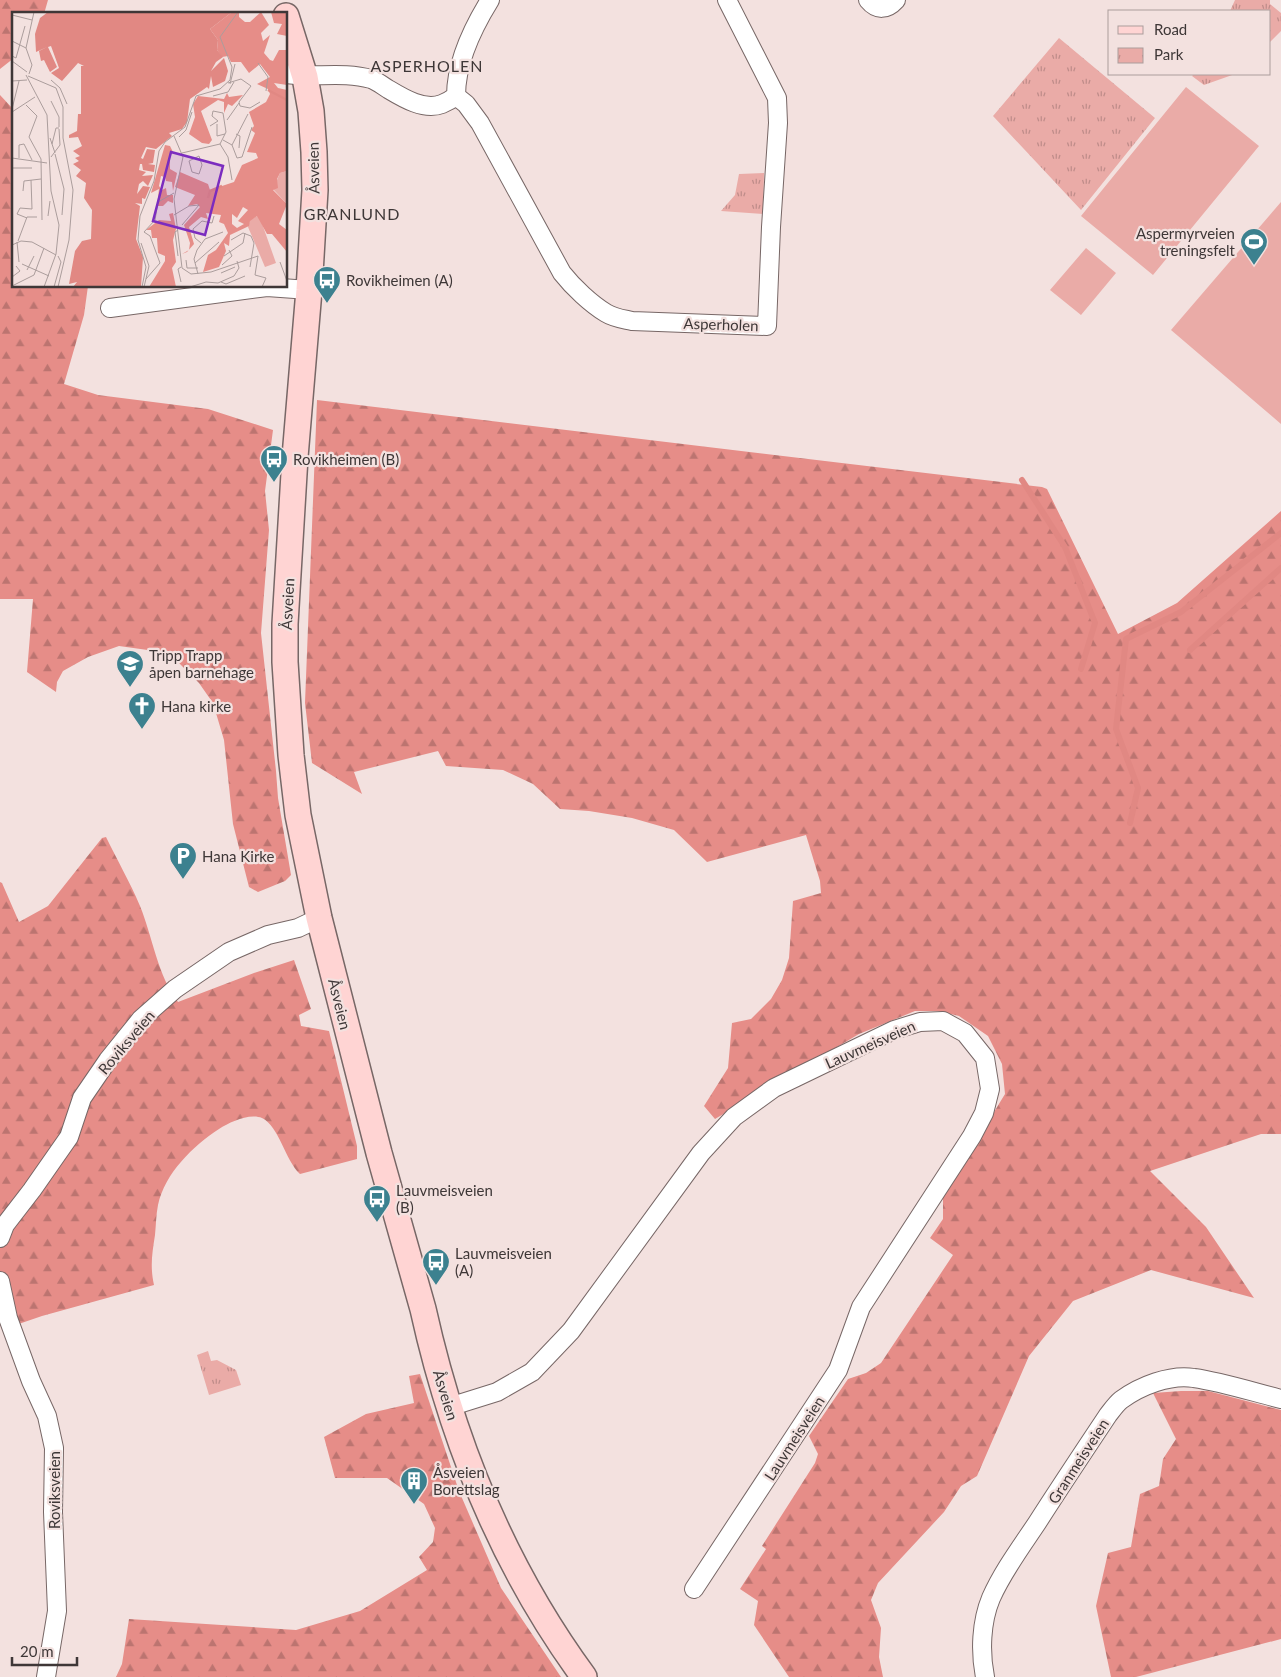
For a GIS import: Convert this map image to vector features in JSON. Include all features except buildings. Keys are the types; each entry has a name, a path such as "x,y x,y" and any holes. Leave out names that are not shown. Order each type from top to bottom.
{"street":[{"name":"Åsveien","path":"280,0 285,12"},
{"path":"296,76 336,74 372,79 406,100 427,105 441,105 456,96 456,81 462,58 477,21 490,0"},
{"name":"Asperholen","path":"456,96 466,104 480,123 562,273 571,284 605,313 616,318 632,321 767,326 778,124 777,98 727,0"},
{"path":"868,0 873,6 882,9 891,6 896,0"},
{"name":"Åsveien","path":"288,27 296,76 311,111 314,152 310,290 295,457 285,624 285,662 291,755 298,814 319,918 379,1153 449,1407 466,1456 502,1540 525,1584 584,1677"},
{"path":"110,308 260,288"},
{"path":"281,288 310,290"},
{"name":"Roviksveien","path":"0,1238 5,1225 32,1190 68,1137 82,1098 108,1060 140,1019 175,989 229,952 268,935 298,928 319,918"},
{"name":"Lauvmeisveien","path":"449,1407 497,1392 532,1372 570,1331 701,1153 734,1117 774,1088 894,1030 920,1022 943,1021 965,1033 985,1058 990,1089 984,1113 972,1136 861,1307 838,1370 694,1589"},
{"name":"Roviksveien","path":"0,1281 8,1318 30,1381 47,1416 54,1448 53,1512 57,1611 46,1677"},
{"name":"Granmeisveien","path":"986,1677 983,1666 983,1644 985,1620 991,1599 1007,1568 1119,1401 1136,1390 1152,1384 1171,1379 1192,1377 1281,1399"}],"green space":[{"path":"0,0 48,0 45,12 12,12 12,60 0,69"},
{"path":"1235,0 1270,0 1270,4 1281,13 1281,31 1271,41 1271,10 1230,10"},
{"path":"1059,38 1155,118 1081,210 993,116"},
{"path":"1193,75 1232,75 1204,85"},
{"path":"1186,87 1259,146 1153,275 1081,216"},
{"path":"0,95 12,108 12,288 88,288 84,315 64,384 98,395 208,409 273,430 265,491 269,530 261,633 278,798 291,875 285,881 258,892 249,887 233,824 224,740 213,703 199,683 169,653 119,646 88,657 63,671 57,682 56,692 27,672 33,599 0,599"},
{"path":"764,173 763,214 721,211 735,195 739,174"},
{"name":"Aspermyrveien treningsfelt","path":"1281,202 1281,424 1171,330"},
{"path":"1086,248 1116,273 1081,315 1050,290"},
{"path":"317,400 1042,487 1047,489 1118,634 1177,603 1281,511 1281,1134 1261,1134 1150,1171 1206,1227 1254,1298 1151,1270 1073,1301 1029,1356 977,1476 961,1486 944,1512 878,1583 871,1600 881,1628 879,1657 883,1677 789,1677 754,1625 758,1601 740,1589 766,1549 762,1546 815,1463 818,1454 809,1436 848,1379 866,1373 881,1363 953,1255 930,1238 943,1219 943,1196 1005,1094 1002,1064 988,1036 959,1016 938,1011 915,1011 859,1034 715,1119 704,1106 728,1068 732,1023 751,1019 771,999 782,980 789,958 793,901 821,893 820,881 806,835 707,862 674,830 632,818 589,811 560,809 533,784 503,770 446,766 438,751 354,772 362,794 312,763 305,703"},
{"path":"106,837 136,897 165,981 178,1002 294,960 311,1009 299,1015 301,1026 329,1031 357,1146 357,1159 300,1174 268,1122 262,1118 251,1117 229,1124 209,1136 190,1152 181,1161 167,1182 157,1209 152,1254 154,1285 42,1316 7,1328 0,1322 0,882 19,922 48,906 102,838"},
{"path":"208,1351 211,1361 217,1360 236,1370 241,1385 209,1395 197,1355"},
{"path":"420,1374 459,1491 501,1588 561,1677 116,1677 122,1664 129,1619 296,1630 360,1611 427,1570 419,1557 433,1542 435,1528 424,1504 387,1478 335,1478 324,1437 366,1414 414,1403 409,1376"},
{"path":"1208,1391 1281,1410 1281,1639 1136,1677 1111,1677 1096,1606 1108,1553 1131,1547 1140,1494 1159,1486 1163,1459 1176,1439 1153,1393"}],"waterway":[{"path":"1022,480 1065,547 1095,623 1081,669"},
{"path":"1130,823 1138,788 1116,729 1126,639 1181,612 1281,533"},
{"path":"1190,650 1281,568"}],"place":[{"name":"Aspermyrveien treningsfelt","path":"1254,266"},
{"name":"Rovikheimen (A)","path":"327,304"},
{"name":"Rovikheimen (B)","path":"274,483"},
{"name":"Tripp Trapp åpen barnehage","path":"130,688"},
{"name":"Hana kirke","path":"142,730"},
{"name":"Hana Kirke","path":"183,880"},
{"name":"Lauvmeisveien (B)","path":"377,1223"},
{"name":"Lauvmeisveien (A)","path":"436,1286"},
{"name":"Åsveien Borettslag","path":"414,1505"}],"district":[{"name":"ASPERHOLEN","path":"427,65"},
{"name":"GRANLUND","path":"352,213"}]}
